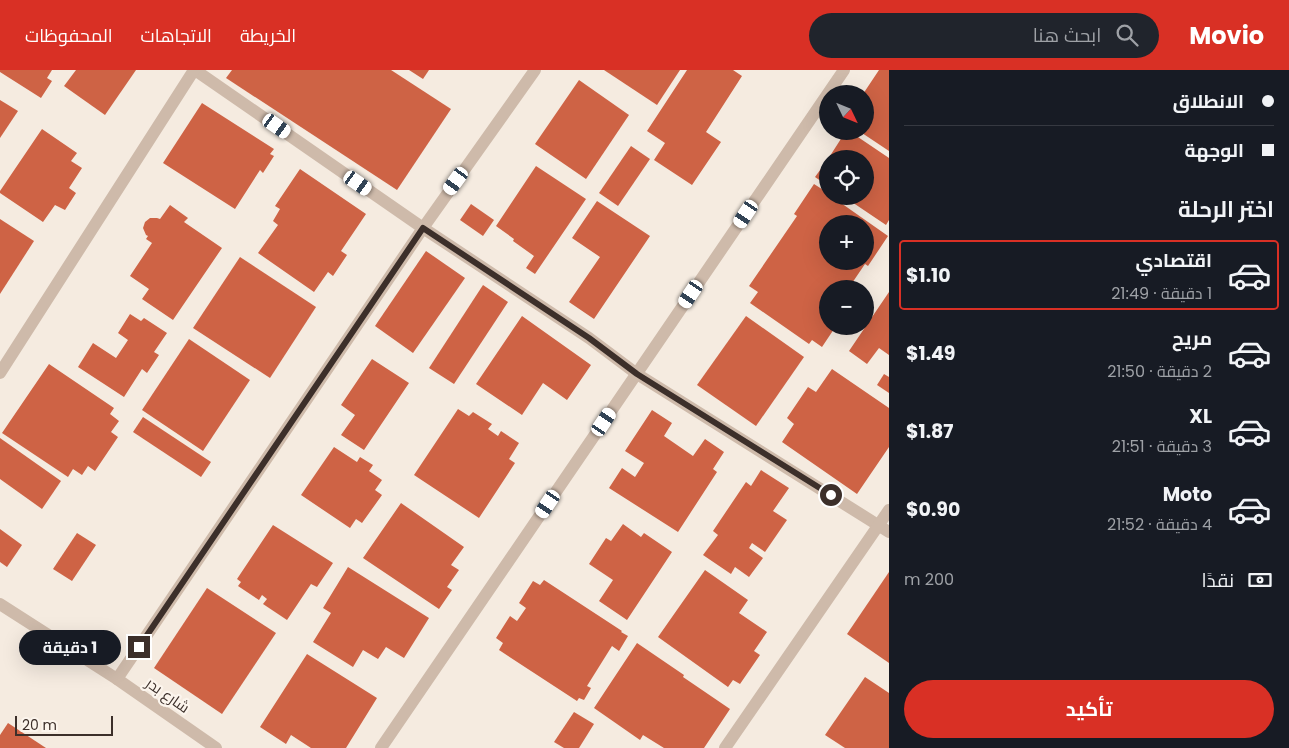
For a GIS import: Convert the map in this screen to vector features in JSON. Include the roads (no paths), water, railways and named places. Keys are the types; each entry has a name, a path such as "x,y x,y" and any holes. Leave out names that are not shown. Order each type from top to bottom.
{"street":[{"path":"0,373 195,70 423,228 589,338 637,374 884,528"},
{"path":"117,679 423,228 535,70"},
{"path":"381,748 844,70"},
{"path":"725,748 884,528 889,510"},
{"name":"شارع بدر","path":"0,604 117,679 216,748"}]}
